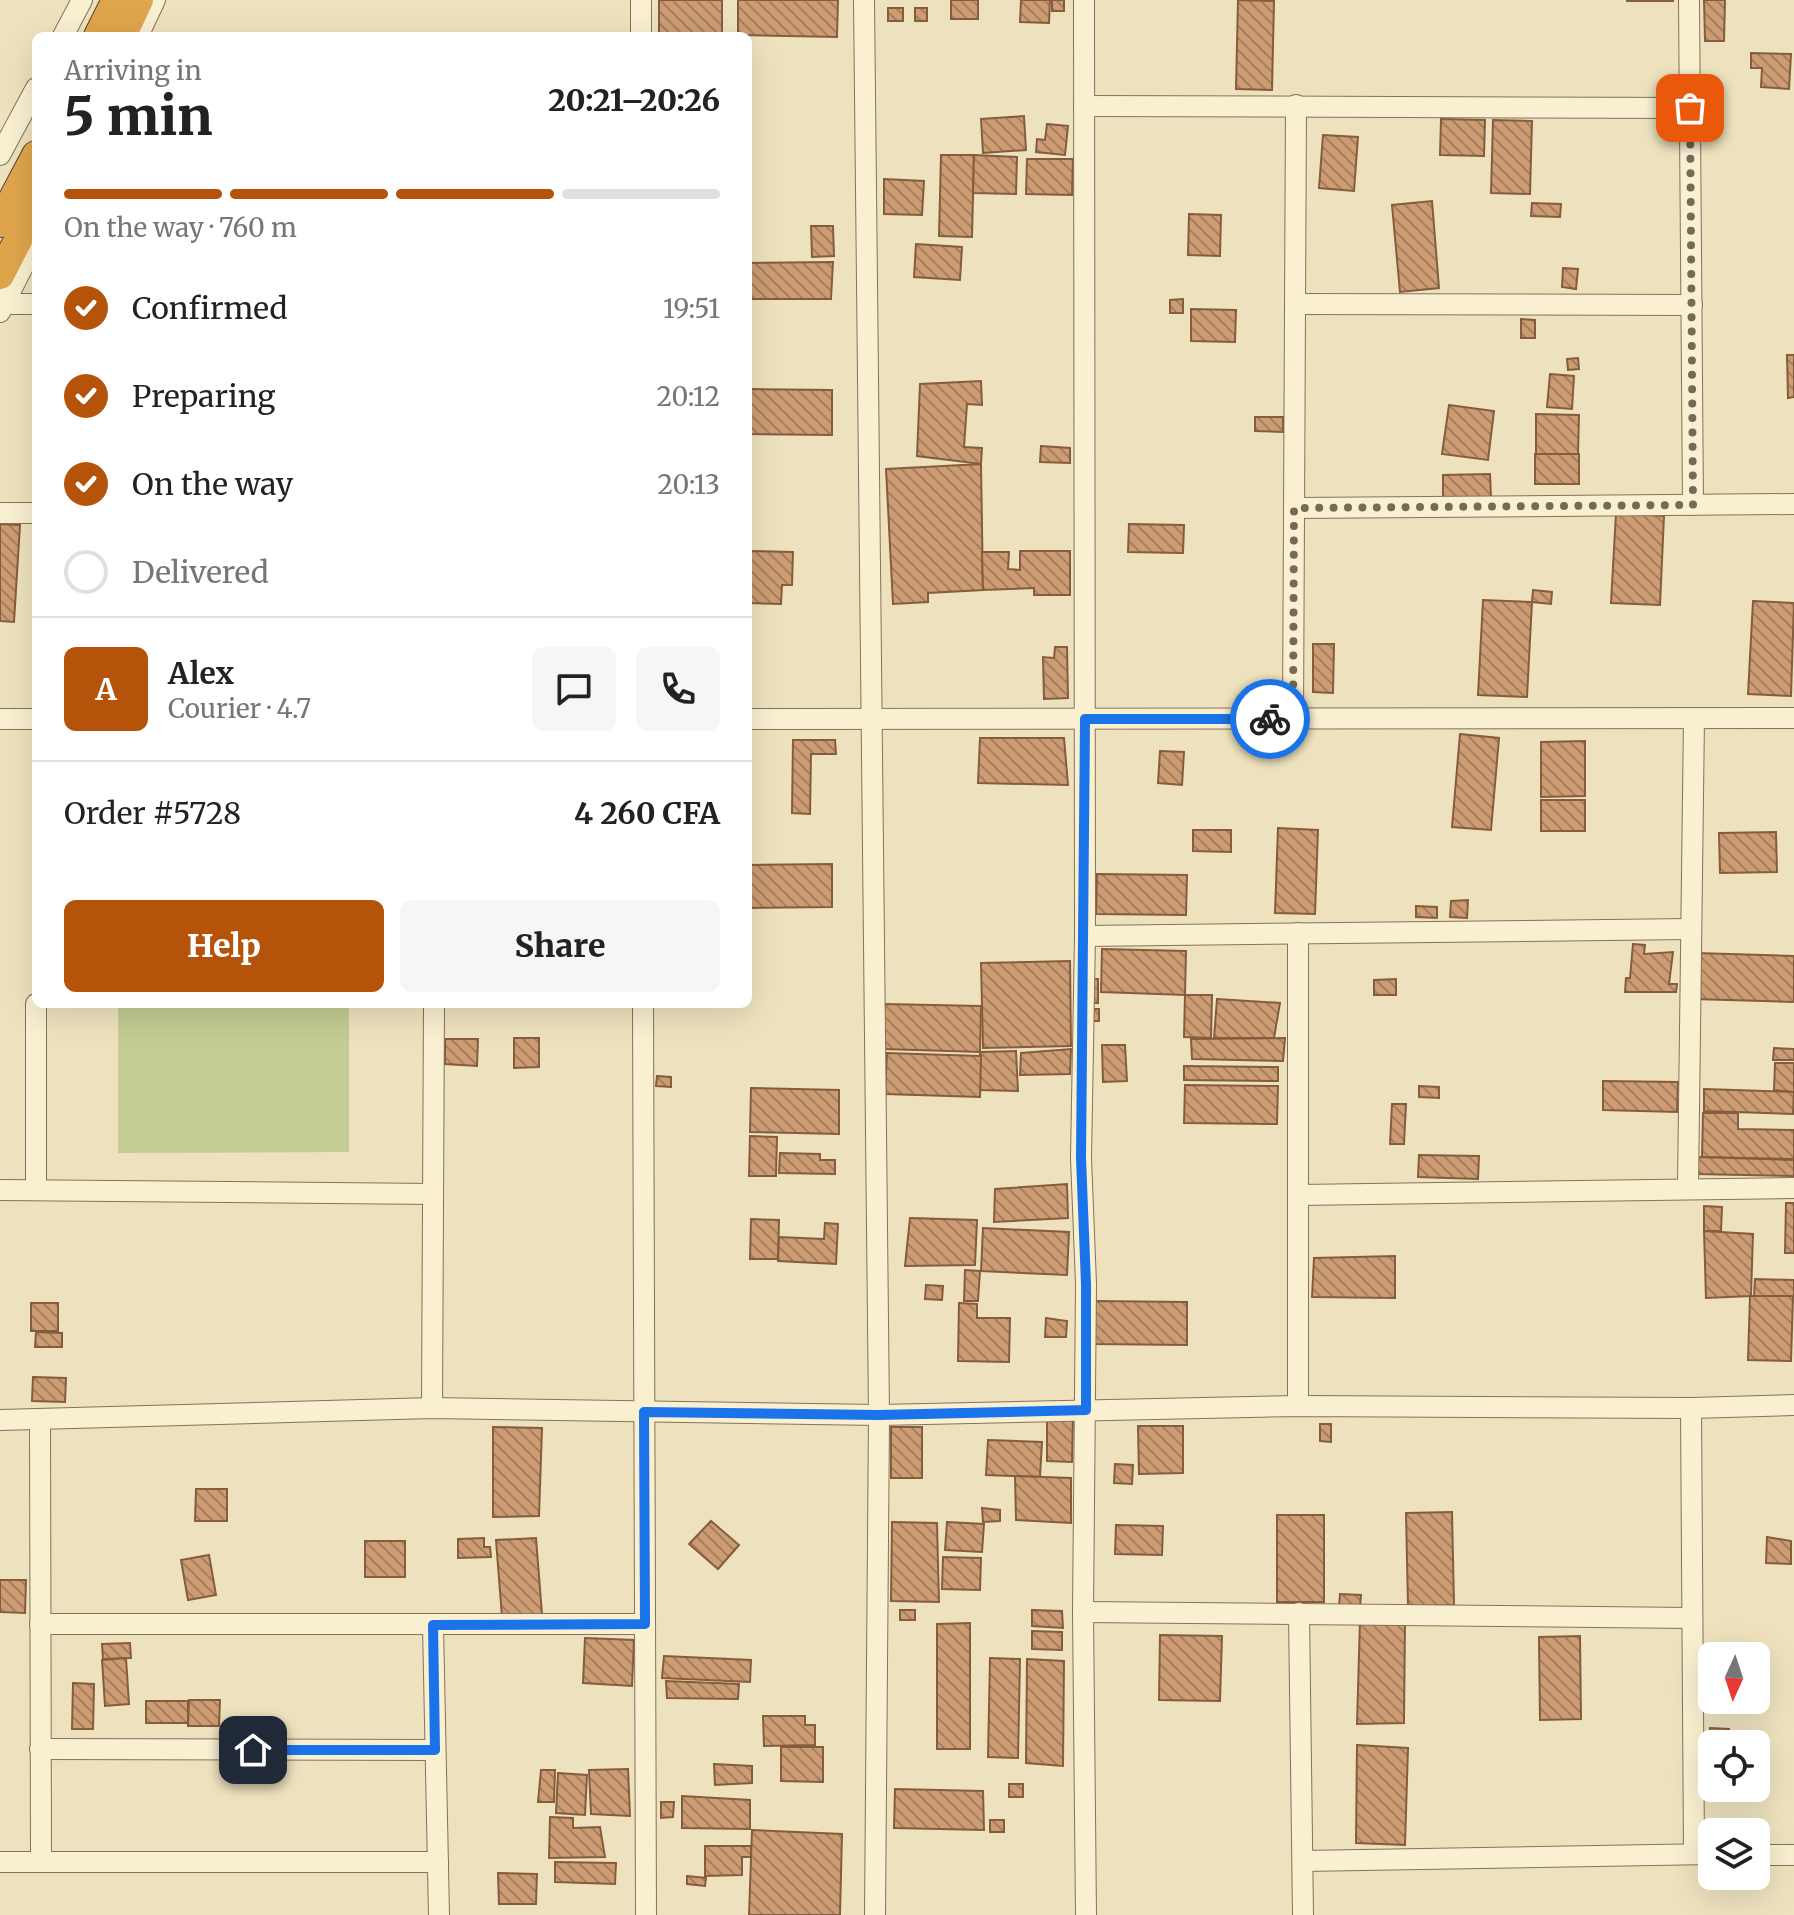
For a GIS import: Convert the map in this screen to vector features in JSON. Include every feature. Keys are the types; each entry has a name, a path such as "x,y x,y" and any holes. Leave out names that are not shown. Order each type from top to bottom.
{"highway":[{"path":"100,32 116,0"},
{"path":"124,32 139,0"},
{"path":"0,223 32,163"},
{"path":"0,275 32,213"}],"street":[{"path":"65,32 82,0"},
{"path":"140,32 155,0"},
{"path":"641,0 641,32"},
{"path":"864,0 879,1415 875,1915"},
{"path":"1084,0 1085,936 1081,1158 1086,1284 1083,1612 1086,1915"},
{"path":"1689,0 1693,505"},
{"path":"0,155 32,95"},
{"path":"1293,719 1296,105"},
{"path":"1084,106 1690,108"},
{"path":"1,306 32,248"},
{"path":"1,306 32,304"},
{"path":"1295,304 1692,305"},
{"path":"1294,508 1794,504"},
{"path":"0,513 32,513"},
{"path":"1688,1186 1694,718"},
{"path":"752,719 1794,718"},
{"path":"0,719 32,719"},
{"path":"1085,936 1689,929"},
{"path":"1298,933 1298,1406"},
{"path":"36,1008 36,1189"},
{"path":"432,1408 434,1008"},
{"path":"643,1008 646,1915"},
{"path":"1299,1195 1688,1186 1794,1188"},
{"path":"0,1190 433,1194"},
{"path":"0,1420 432,1408 879,1415 1298,1406 1691,1408 1794,1405"},
{"path":"1691,1408 1692,1618 1701,1818"},
{"path":"40,1420 41,1862"},
{"path":"1083,1612 1692,1618"},
{"path":"1299,1613 1303,1915"},
{"path":"40,1624 645,1624"},
{"path":"433,1625 439,1915"},
{"path":"40,1749 435,1750"},
{"path":"1303,1861 1698,1854"},
{"path":"1770,1855 1794,1855"},
{"path":"0,1862 438,1862"}],"green space":[{"path":"118,1008 349,1008 349,1152 118,1153"}],"building":[{"path":"659,0 722,0 722,32 659,32"},
{"path":"738,0 838,0 837,37 752,35 752,32 738,32"},
{"path":"951,0 978,0 978,19 951,19"},
{"path":"1021,0 1050,0 1049,23 1020,22"},
{"path":"1052,0 1064,0 1064,11 1052,11"},
{"path":"1238,0 1274,1 1272,90 1236,89"},
{"path":"1673,0 1673,1 1627,1"},
{"path":"1704,0 1725,0 1724,41 1705,41"},
{"path":"888,8 903,8 903,21 888,21"},
{"path":"915,8 927,8 927,21 915,21"},
{"path":"1751,53 1791,54 1789,89 1761,87 1762,68 1751,68"},
{"path":"1024,116 1026,150 983,153 981,119"},
{"path":"1441,119 1485,120 1484,156 1440,155"},
{"path":"1493,120 1532,121 1530,194 1491,193"},
{"path":"1047,124 1068,126 1065,155 1036,152 1037,139 1045,140"},
{"path":"1323,135 1358,137 1354,191 1319,188"},
{"path":"941,155 974,155 972,237 939,236"},
{"path":"974,155 1017,157 1016,194 973,193"},
{"path":"1027,159 1073,159 1072,195 1026,194"},
{"path":"884,179 924,181 922,215 884,214"},
{"path":"1432,201 1439,288 1400,292 1392,205"},
{"path":"1532,203 1561,204 1560,217 1531,216"},
{"path":"1189,214 1221,215 1220,256 1188,255"},
{"path":"811,226 833,226 834,256 812,257"},
{"path":"916,244 962,247 960,280 914,277"},
{"path":"833,262 831,299 752,299 752,263"},
{"path":"1563,268 1578,269 1576,289 1562,287"},
{"path":"1183,299 1183,313 1170,313 1170,300"},
{"path":"1191,309 1236,310 1235,342 1191,341"},
{"path":"1521,319 1535,320 1535,338 1521,338"},
{"path":"1787,355 1794,355 1794,397 1788,398"},
{"path":"1578,358 1579,369 1568,370 1567,359"},
{"path":"1550,374 1574,376 1572,409 1547,407"},
{"path":"981,381 982,405 967,404 964,447 982,448 981,464 917,456 920,384"},
{"path":"752,389 832,390 832,435 752,434"},
{"path":"1449,405 1494,411 1488,460 1442,454"},
{"path":"1536,414 1579,415 1578,455 1536,455"},
{"path":"1255,417 1283,417 1283,432 1255,431"},
{"path":"1041,446 1070,448 1070,463 1040,462"},
{"path":"1535,454 1579,454 1579,484 1535,484"},
{"path":"981,464 983,590 928,593 928,602 893,604 886,469"},
{"path":"1490,474 1491,497 1443,498 1443,475"},
{"path":"1616,513 1664,516 1660,605 1611,603"},
{"path":"0,524 20,525 14,622 0,621"},
{"path":"1129,524 1184,525 1183,553 1128,552"},
{"path":"752,551 793,552 792,585 782,585 781,604 752,603"},
{"path":"1020,551 1070,551 1070,595 1034,595 1034,588 983,590 982,552 1009,552 1008,569 1020,570"},
{"path":"1533,590 1552,592 1551,604 1532,602"},
{"path":"1483,600 1532,602 1527,697 1478,695"},
{"path":"1753,601 1794,603 1791,696 1748,694"},
{"path":"1313,644 1334,644 1333,693 1313,692"},
{"path":"1055,647 1067,647 1068,698 1044,699 1043,657 1054,658"},
{"path":"1460,734 1499,738 1491,830 1452,827"},
{"path":"980,738 1064,738 1068,785 978,783"},
{"path":"793,740 835,740 836,754 811,754 810,814 792,813"},
{"path":"1585,741 1585,796 1541,797 1541,742"},
{"path":"1160,751 1184,752 1182,785 1158,783"},
{"path":"1541,800 1585,800 1585,831 1541,831"},
{"path":"1278,828 1318,830 1315,914 1275,913"},
{"path":"1193,830 1231,830 1231,852 1193,851"},
{"path":"1776,832 1777,872 1720,873 1719,833"},
{"path":"832,864 832,907 752,908 752,865"},
{"path":"1097,874 1187,875 1186,915 1096,914"},
{"path":"1468,900 1467,918 1450,917 1451,901"},
{"path":"1416,906 1437,907 1437,918 1416,917"},
{"path":"1633,944 1645,945 1644,954 1673,952 1669,984 1677,984 1676,992 1625,992 1626,978 1630,978"},
{"path":"1102,949 1186,951 1185,995 1101,992"},
{"path":"1696,953 1794,956 1794,1002 1694,999"},
{"path":"1070,961 1071,1046 983,1048 981,963"},
{"path":"1093,979 1098,979 1098,1003 1093,1003"},
{"path":"1396,979 1396,995 1374,995 1374,980"},
{"path":"1185,995 1212,995 1211,1038 1184,1037"},
{"path":"1217,999 1280,1003 1274,1038 1214,1038"},
{"path":"884,1004 981,1006 980,1052 883,1049"},
{"path":"1087,1009 1099,1009 1099,1021 1086,1021"},
{"path":"514,1038 539,1038 539,1067 514,1068"},
{"path":"1285,1038 1283,1061 1192,1059 1191,1039"},
{"path":"445,1039 478,1039 477,1066 445,1064"},
{"path":"1102,1045 1125,1045 1127,1081 1103,1082"},
{"path":"1774,1048 1794,1049 1794,1060 1773,1060"},
{"path":"1071,1049 1070,1074 1020,1075 1021,1053"},
{"path":"1016,1051 1018,1091 980,1090 980,1052"},
{"path":"887,1053 981,1056 980,1097 885,1094"},
{"path":"1775,1063 1794,1063 1794,1092 1774,1090"},
{"path":"1184,1066 1278,1067 1278,1081 1184,1080"},
{"path":"657,1076 671,1077 671,1087 656,1086"},
{"path":"1603,1081 1678,1082 1677,1112 1603,1110"},
{"path":"1185,1085 1278,1086 1277,1124 1184,1123"},
{"path":"1419,1086 1439,1087 1439,1098 1419,1097"},
{"path":"751,1088 839,1090 839,1134 750,1132"},
{"path":"1704,1089 1794,1092 1793,1114 1704,1111"},
{"path":"1392,1104 1406,1104 1404,1144 1390,1144"},
{"path":"1703,1113 1738,1113 1738,1129 1794,1130 1794,1159 1702,1157"},
{"path":"750,1136 777,1137 776,1176 749,1176"},
{"path":"780,1153 820,1154 820,1160 835,1160 835,1174 779,1173"},
{"path":"1419,1155 1479,1156 1478,1179 1418,1177"},
{"path":"1695,1157 1794,1160 1794,1176 1696,1174"},
{"path":"1067,1184 1068,1218 994,1222 995,1189"},
{"path":"1786,1203 1794,1203 1794,1253 1785,1253"},
{"path":"1704,1206 1722,1207 1721,1231 1704,1231"},
{"path":"910,1218 977,1220 975,1265 905,1266"},
{"path":"751,1219 779,1220 778,1259 750,1259"},
{"path":"825,1223 838,1224 836,1264 778,1261 779,1237 824,1239"},
{"path":"983,1228 1069,1232 1067,1275 981,1271"},
{"path":"1704,1231 1753,1234 1751,1296 1706,1298"},
{"path":"1395,1256 1395,1298 1312,1297 1314,1258"},
{"path":"965,1270 980,1271 978,1301 964,1301"},
{"path":"1755,1279 1794,1280 1794,1297 1754,1296"},
{"path":"926,1285 943,1286 942,1300 925,1299"},
{"path":"1750,1296 1793,1296 1791,1361 1748,1360"},
{"path":"1093,1301 1187,1302 1187,1345 1093,1344"},
{"path":"31,1303 58,1303 58,1331 31,1331"},
{"path":"959,1303 977,1304 977,1318 1010,1318 1009,1362 958,1361"},
{"path":"1046,1318 1067,1321 1066,1337 1045,1337"},
{"path":"36,1332 62,1333 62,1347 35,1347"},
{"path":"33,1377 66,1378 65,1402 32,1401"},
{"path":"1047,1417 1073,1418 1072,1462 1047,1461"},
{"path":"1320,1424 1331,1424 1331,1442 1320,1441"},
{"path":"1138,1426 1183,1426 1183,1473 1139,1474"},
{"path":"493,1427 542,1428 539,1516 493,1517"},
{"path":"891,1427 922,1427 922,1478 891,1478"},
{"path":"988,1440 1042,1442 1040,1477 986,1475"},
{"path":"1115,1464 1133,1465 1132,1484 1114,1483"},
{"path":"1015,1476 1071,1478 1071,1523 1016,1520"},
{"path":"196,1489 227,1489 227,1521 195,1521"},
{"path":"982,1508 1000,1510 1000,1521 983,1522"},
{"path":"1452,1512 1454,1605 1408,1607 1406,1513"},
{"path":"1277,1515 1324,1515 1324,1602 1277,1602"},
{"path":"711,1521 739,1545 718,1569 689,1544"},
{"path":"892,1522 937,1523 939,1602 891,1601"},
{"path":"947,1522 984,1524 982,1552 945,1550"},
{"path":"1116,1525 1163,1526 1162,1555 1115,1554"},
{"path":"1767,1537 1791,1541 1791,1564 1766,1563"},
{"path":"484,1538 484,1547 490,1547 491,1557 458,1558 458,1539"},
{"path":"536,1538 542,1614 502,1617 496,1540"},
{"path":"365,1541 405,1541 405,1577 365,1577"},
{"path":"209,1555 216,1595 188,1600 181,1560"},
{"path":"943,1557 981,1558 980,1590 942,1589"},
{"path":"0,1580 26,1580 25,1613 0,1612"},
{"path":"1340,1594 1361,1595 1360,1608 1339,1607"},
{"path":"900,1610 915,1610 915,1620 900,1620"},
{"path":"1032,1610 1062,1611 1063,1628 1032,1626"},
{"path":"1360,1620 1405,1621 1404,1723 1357,1724"},
{"path":"970,1623 970,1749 937,1749 937,1624"},
{"path":"1032,1631 1062,1632 1062,1650 1032,1649"},
{"path":"1160,1635 1222,1636 1220,1701 1159,1700"},
{"path":"1580,1636 1581,1719 1540,1720 1539,1637"},
{"path":"585,1638 634,1640 632,1686 583,1683"},
{"path":"130,1643 131,1658 103,1659 102,1644"},
{"path":"664,1656 751,1660 750,1682 662,1678"},
{"path":"126,1658 129,1704 105,1706 102,1660"},
{"path":"990,1658 1020,1659 1018,1758 988,1757"},
{"path":"1027,1659 1064,1661 1063,1766 1026,1763"},
{"path":"666,1681 739,1684 738,1699 667,1698"},
{"path":"73,1683 94,1684 93,1729 72,1729"},
{"path":"189,1700 220,1700 219,1726 188,1726"},
{"path":"146,1701 188,1701 188,1723 146,1723"},
{"path":"763,1716 805,1716 805,1725 815,1725 815,1745 764,1746"},
{"path":"1357,1745 1408,1748 1405,1845 1356,1843"},
{"path":"781,1747 823,1747 823,1782 781,1781"},
{"path":"714,1764 752,1766 752,1783 715,1785"},
{"path":"628,1769 630,1816 591,1814 589,1770"},
{"path":"541,1770 555,1770 554,1802 538,1802"},
{"path":"558,1773 587,1775 585,1815 556,1813"},
{"path":"1009,1784 1023,1784 1023,1797 1009,1797"},
{"path":"895,1789 983,1791 984,1830 894,1828"},
{"path":"682,1796 750,1800 750,1829 682,1828"},
{"path":"661,1802 674,1802 673,1817 661,1818"},
{"path":"550,1817 573,1818 573,1828 600,1827 605,1857 549,1858"},
{"path":"990,1820 1004,1820 1004,1832 990,1832"},
{"path":"752,1830 842,1834 840,1915 749,1915"},
{"path":"705,1846 751,1846 751,1857 742,1857 742,1875 705,1876"},
{"path":"555,1862 616,1863 615,1884 555,1882"},
{"path":"498,1873 537,1874 536,1904 499,1904"},
{"path":"687,1876 706,1878 705,1886 687,1884"}],"way so far":[{"path":"1270,719 1293,719 1294,508 1693,505 1690,108"}],"route":[{"path":"253,1750 435,1750 433,1625 645,1624 644,1412 879,1415 1086,1410 1086,1284 1081,1158 1085,719 1270,719"}]}
